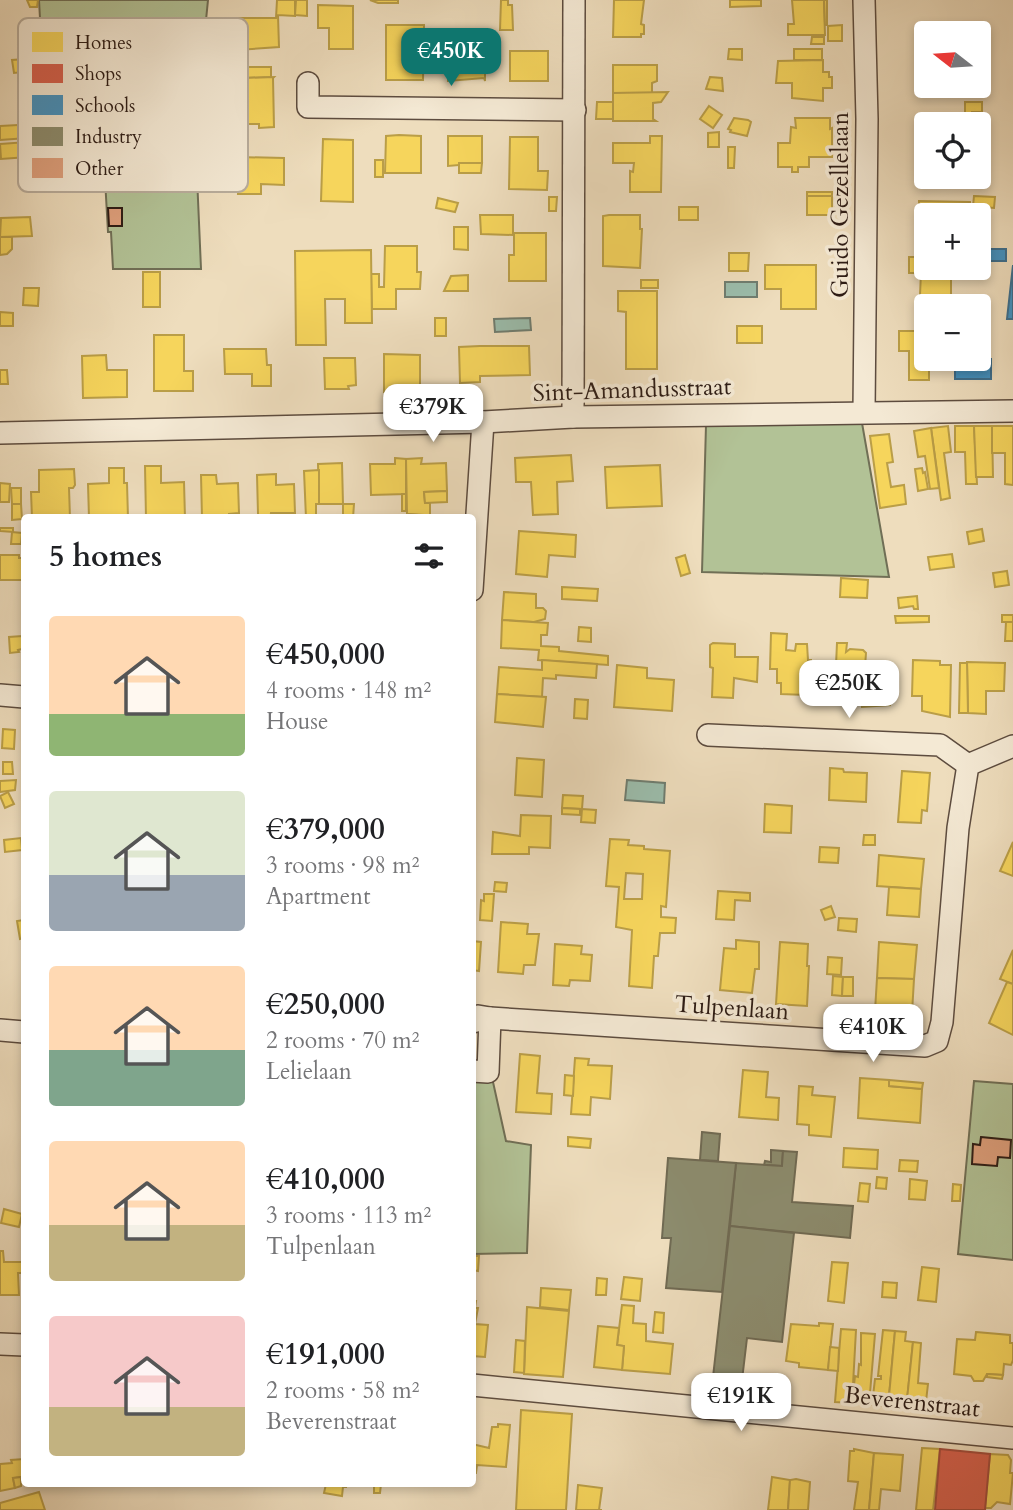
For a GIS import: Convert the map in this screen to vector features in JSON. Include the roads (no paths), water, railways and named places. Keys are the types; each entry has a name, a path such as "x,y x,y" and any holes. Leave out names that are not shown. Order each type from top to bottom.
{"street":[{"path":"573,417 574,0"},
{"name":"Guido Gezellelaan","path":"864,0 867,119 864,411"},
{"path":"308,83 308,107 575,110"},
{"name":"Sint-Amandusstraat","path":"0,432 483,422 573,417 1013,411"},
{"path":"476,529 483,422"},
{"path":"0,695 21,697"},
{"path":"708,735 940,745 968,765 1013,746"},
{"name":"Tulpenlaan","path":"476,1071 488,1072 478,1018 925,1046 937,1041 942,1022 958,828 968,765"},
{"path":"0,1030 21,1032"},
{"path":"0,1345 21,1345"},
{"name":"Beverenstraat","path":"476,1385 1013,1438"}]}
